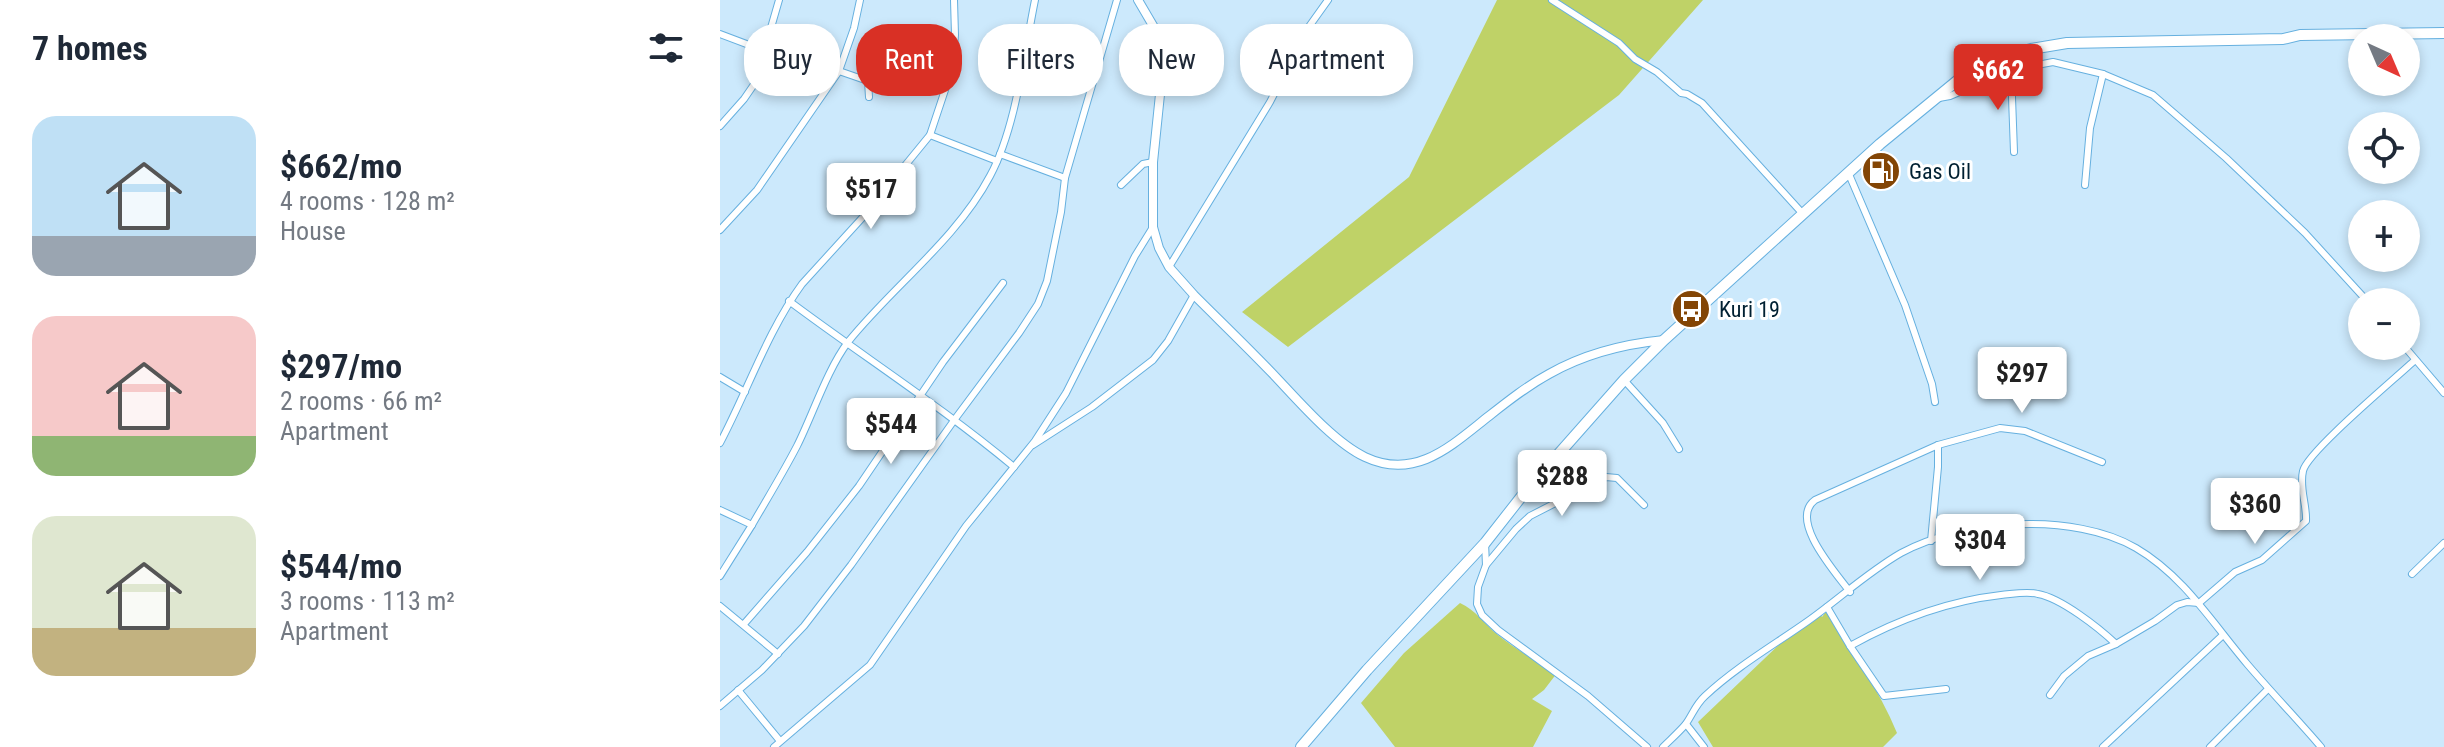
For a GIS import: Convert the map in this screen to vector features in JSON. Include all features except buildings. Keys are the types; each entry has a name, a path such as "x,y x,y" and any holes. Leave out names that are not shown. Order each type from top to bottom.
{"highway":[{"path":"1301,747 1367,670 1485,543 1525,492 1624,380 1848,172 1963,76 2002,57 2067,43 2444,33"}],"main road":[{"path":"1138,0 1155,29 1162,75 1153,162 1153,227 1159,248 1169,267 1194,295 1304,407 1365,458 1397,464 1419,462 1448,450 1511,399 1564,366 1633,343 1664,340"}],"street":[{"path":"772,24 779,0"},
{"path":"840,68 860,0"},
{"path":"720,443 789,301 930,135 952,69 954,0"},
{"path":"720,576 797,446 823,387 847,344 969,209 999,158 1035,0"},
{"path":"720,706 804,626 1038,304 1047,281 1065,178 1117,0"},
{"path":"1169,267 1270,102 1308,28 1328,0"},
{"path":"1552,0 1619,43 1635,59 1657,72 1681,93 1702,103 1803,214"},
{"path":"720,34 744,43"},
{"path":"1932,100 1950,96 2011,70 2053,62 2103,74 2158,98 2305,233 2355,288"},
{"path":"2011,70 2014,152"},
{"path":"840,71 868,81 869,97"},
{"path":"2085,185 2090,128 2103,74"},
{"path":"720,126 746,96"},
{"path":"720,230 757,190 822,96"},
{"path":"930,135 1065,178"},
{"path":"1121,185 1143,164 1153,162"},
{"path":"1848,172 1909,316 1935,402"},
{"path":"738,690 777,744 870,665 941,560 1032,446 1066,393 1135,256 1153,227"},
{"path":"744,624 859,486 943,362 1003,283"},
{"path":"1032,446 1092,407 1153,360 1168,341 1194,295"},
{"path":"789,301 955,419 1014,467"},
{"path":"2050,695 2064,676 2088,656 2116,644 2177,605 2199,603 2241,568 2262,560 2303,525 2307,517 2303,469 2308,461 2415,360 2444,393"},
{"path":"720,377 745,392"},
{"path":"1624,380 1663,423 1679,449"},
{"path":"1850,592 1808,531 1808,506 1815,500 1938,445 2011,428 2102,462"},
{"path":"1931,541 1938,445"},
{"path":"1644,505 1617,478 1606,477 1530,516 1486,565 1478,587 1477,604 1489,623 1588,696 1647,747"},
{"path":"720,510 752,525"},
{"path":"1663,747 1686,724 1697,704 1720,683 1904,552 1931,541 1990,525 2013,524 2041,524 2096,532 2115,537 2151,558 2199,603 2316,745"},
{"path":"1485,543 1486,565"},
{"path":"2412,574 2444,543"},
{"path":"1850,646 1936,608 1974,598 2030,593 2048,597 2095,626 2116,644"},
{"path":"720,606 778,654"},
{"path":"1827,607 1884,696 1946,689"},
{"path":"2103,747 2223,635"},
{"path":"2210,747 2268,689"},
{"path":"1686,724 1704,747"}],"green space":[{"path":"1497,0 1703,0 1619,95 1288,347 1242,312 1409,177"},
{"path":"1460,603 1505,640 1557,673 1544,690 1532,699 1552,711 1533,747 1395,747 1361,703 1404,653"},
{"path":"1828,613 1865,671 1897,733 1883,747 1713,747 1698,722 1785,639"}],"place":[{"name":"Gas Oil","path":"1881,171"},
{"name":"Kuri 19","path":"1691,309"}]}
